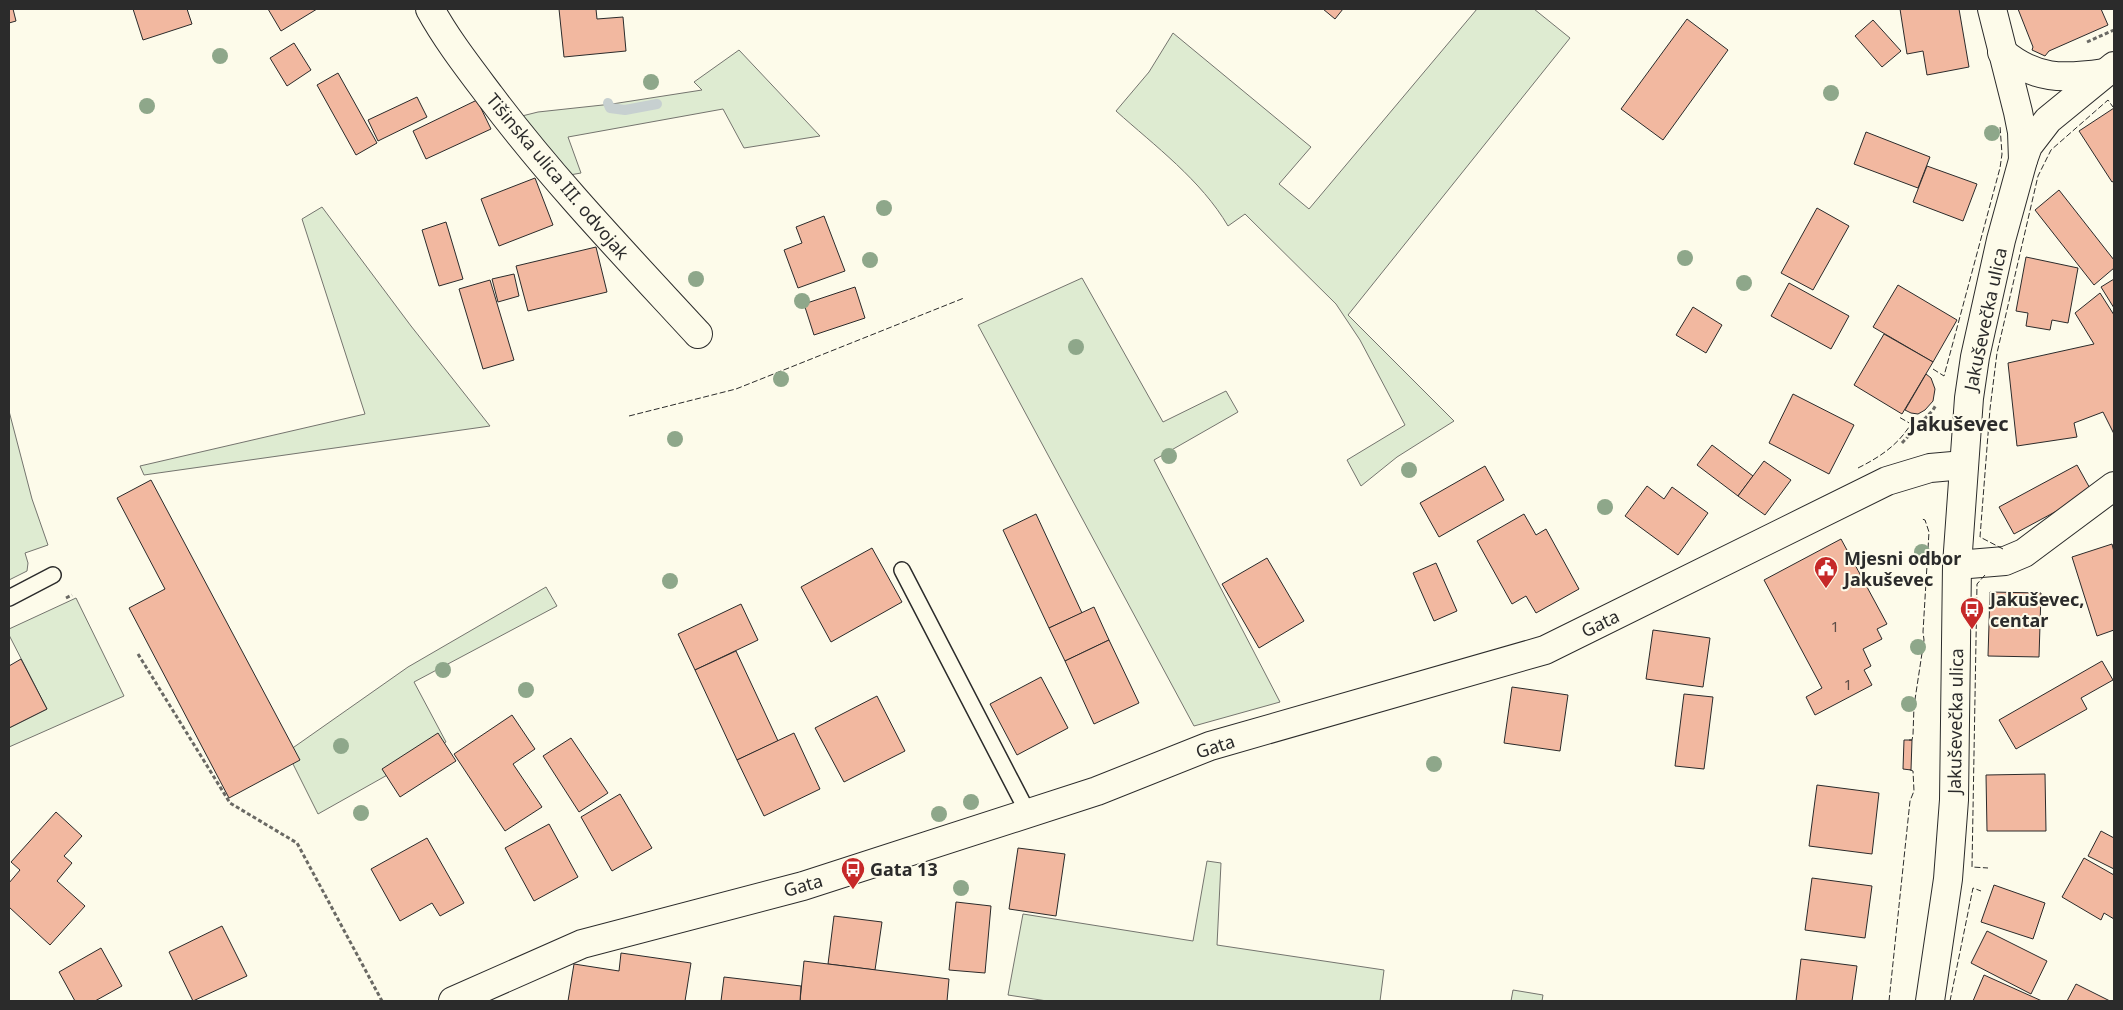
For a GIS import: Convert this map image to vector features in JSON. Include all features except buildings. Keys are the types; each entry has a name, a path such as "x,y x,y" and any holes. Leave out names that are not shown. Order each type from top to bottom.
{"street":[{"name":"Tišinska ulica III. odvojak","path":"430,9 444,35 516,131 622,252 698,334"},
{"path":"1992,9 2018,112 2022,132 2023,160"},
{"path":"2002,52 2027,70 2046,75 2066,77 2109,70"},
{"name":"Jakuševečka ulica","path":"1930,1001 1948,879 1954,800 1957,565 1964,465 1975,357 2001,240 2023,160 2032,140 2048,120 2109,70"},
{"name":"Gata","path":"453,1001 582,944 803,886 1097,791 1210,746 1545,650 1887,481 1930,468 1964,465"},
{"path":"1957,565 2005,561 2024,553 2114,486"}],"lane":[{"path":"902,570 1028,812"},
{"path":"9,598 53,575"}],"path":[{"path":"138,654 230,803 297,843 382,1001"}],"green space":[{"path":"1477,9 1534,9 1570,38 1348,315 1454,421 1397,457 1361,486 1347,460 1405,425 1360,340 1336,304 1245,214 1228,226 1217,209 1191,179 1116,111 1149,72 1173,33 1311,147 1279,184 1309,209"},
{"path":"739,50 820,136 744,148 723,109 568,137 581,173 564,176 514,118 538,112 612,104 702,90 694,82"},
{"path":"322,207 411,326 490,426 144,475 140,466 365,414 302,219"},
{"path":"1082,278 1163,422 1226,391 1238,412 1154,460 1280,702 1194,726 978,325"},
{"path":"9,411 32,499 48,545 25,553 28,563 27,571 9,580"},
{"path":"546,587 557,606 414,682 446,742 318,814 287,752 408,667"},
{"path":"76,598 124,696 9,747 9,728 47,709 9,635 9,629"},
{"path":"1207,861 1221,863 1217,945 1384,970 1380,1001 1047,1001 1008,995 1023,914 1193,941"},
{"path":"1513,990 1543,995 1542,1001 1511,1001"}],"waterway":[{"path":"608,103 610,108 625,110 657,104"}],"fence":[{"path":"2003,549 1980,537 1990,409 1997,353 2038,176 2051,150 2108,100 2113,107"},
{"path":"1933,369 1944,376 2000,168 2002,154 2000,126"},
{"path":"629,416 736,389 964,298"},
{"path":"1858,468 1888,450 1906,431 1911,424 1899,417"},
{"path":"1909,740 1912,740 1913,735 1914,706 1924,640 1929,532 1925,520 1922,519"},
{"path":"1985,575 1977,584 1972,867 1988,868"},
{"path":"1889,1001 1910,801 1914,791 1913,771 1908,769"},
{"path":"1950,1001 1973,888 1981,891"}],"place":[{"name":"Mjesni odbor Jakuševec","path":"1826,589"},
{"name":"Jakuševec, centar","path":"1972,630"},
{"name":"Gata 13","path":"853,890"}],"district":[{"name":"Jakuševec","path":"1959,423"}]}
